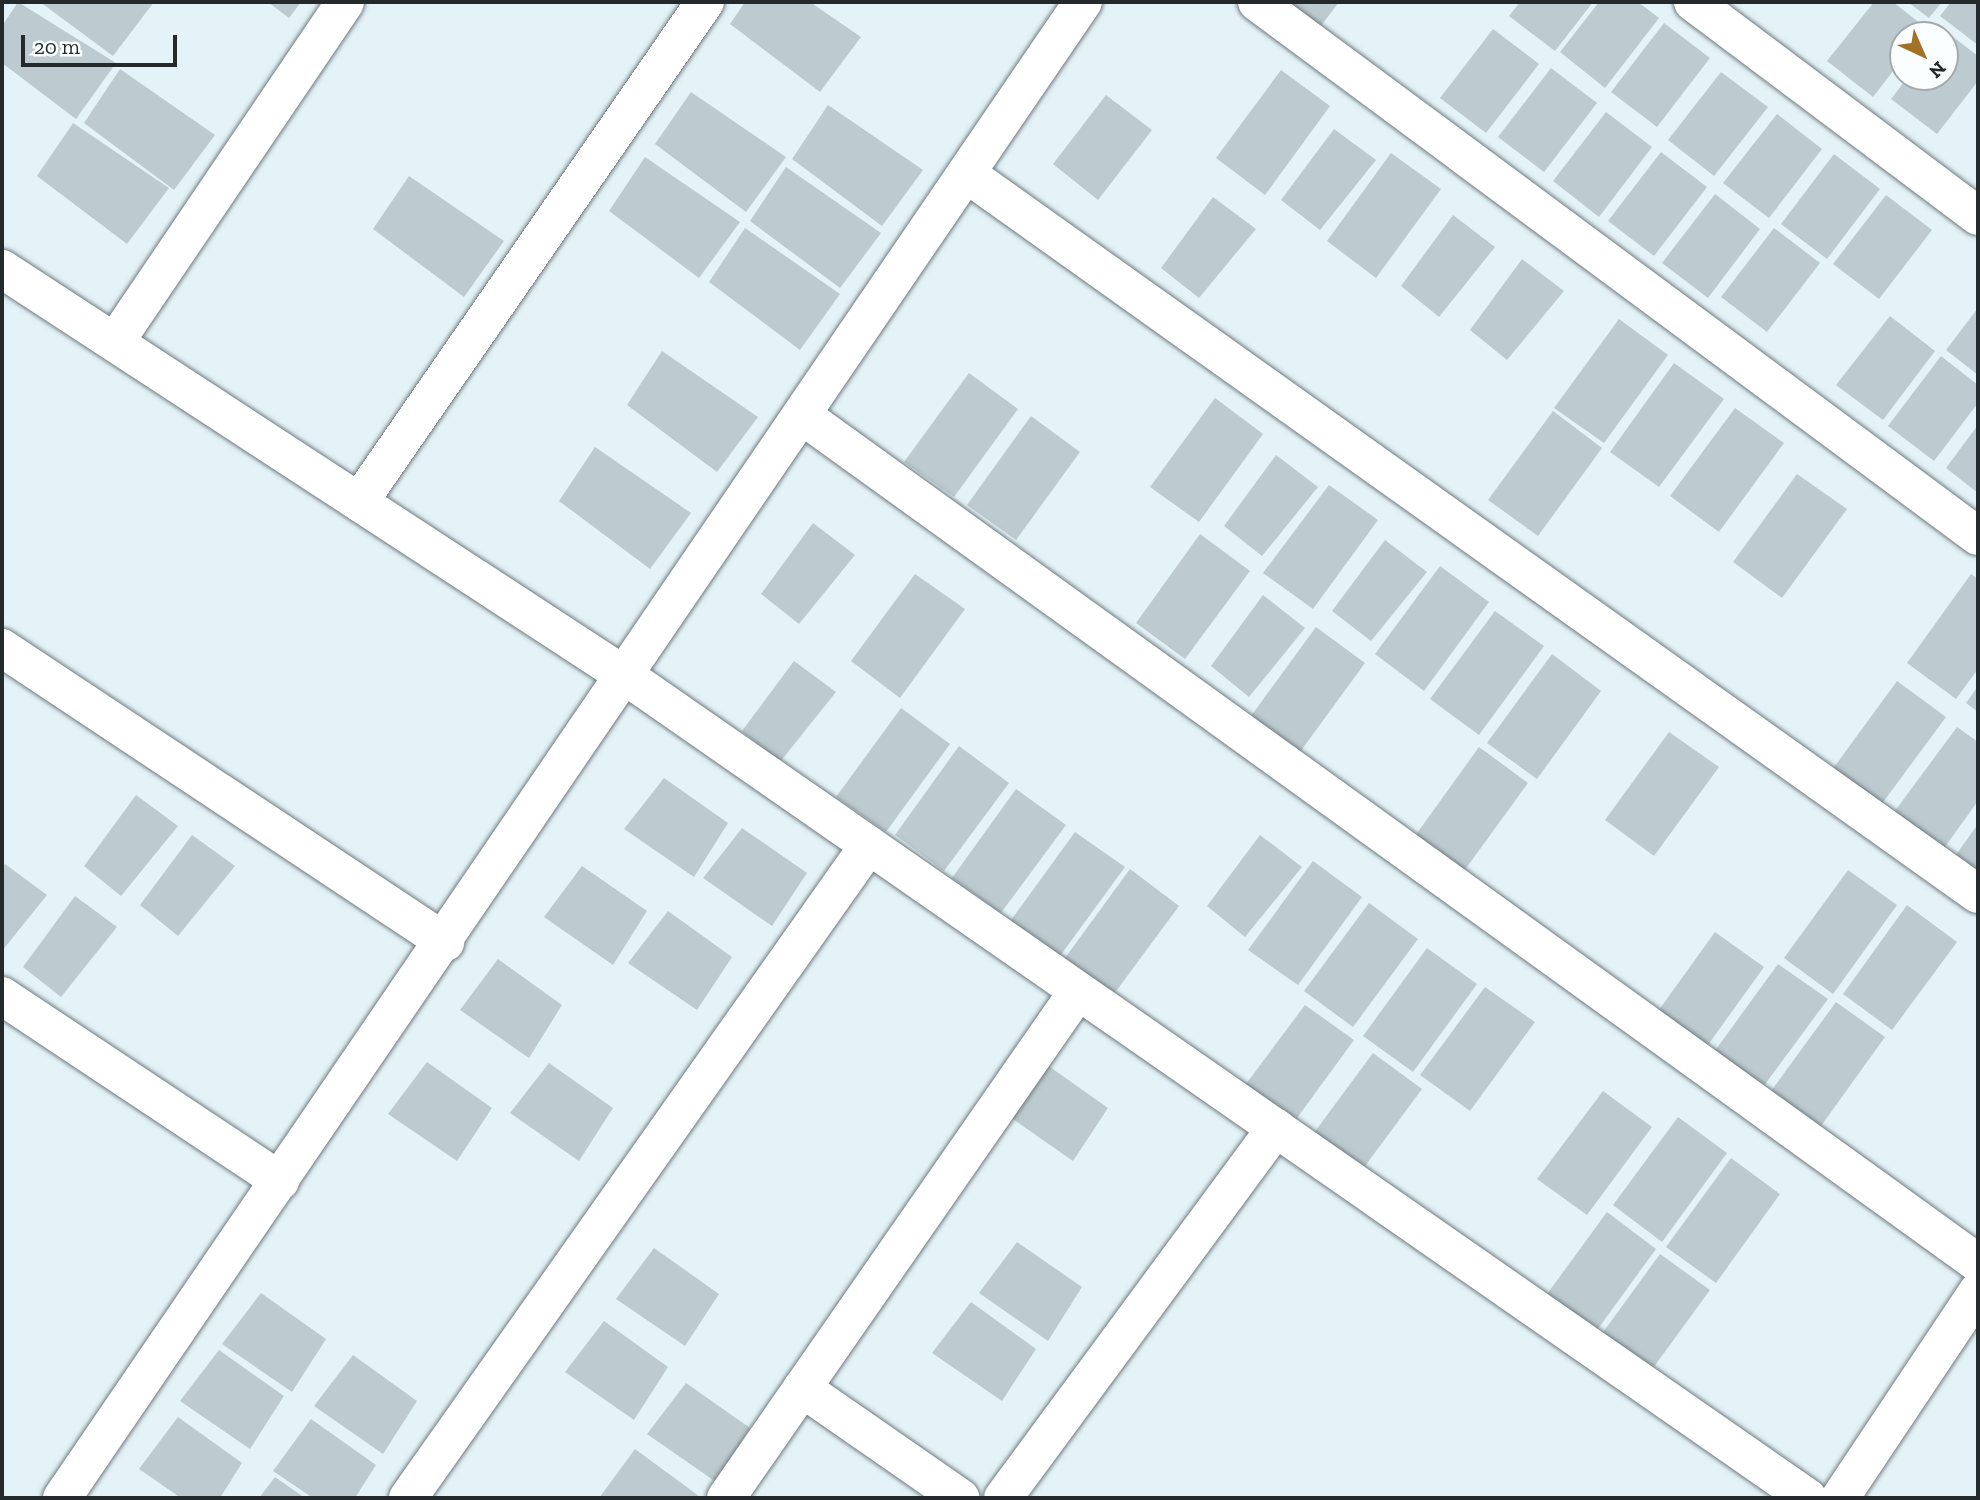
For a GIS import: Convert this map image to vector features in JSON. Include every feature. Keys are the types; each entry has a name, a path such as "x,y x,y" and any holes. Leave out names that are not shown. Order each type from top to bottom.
{"street":[{"path":"115,342 345,2"},
{"path":"359,502 705,2"},
{"path":"62,1498 627,677 1083,2"},
{"path":"1257,2 1978,536"},
{"path":"1693,2 1978,216"},
{"path":"967,174 1978,894"},
{"path":"2,268 627,677 1808,1498"},
{"path":"803,416 1978,1263"},
{"path":"2,648 444,942"},
{"path":"408,1498 869,845"},
{"path":"726,1498 1079,991"},
{"path":"2,996 281,1181"},
{"path":"1003,1498 1276,1128"},
{"path":"1840,1498 1978,1291"},
{"path":"802,1388 960,1498"}],"building":[{"path":"18,2 116,63 76,119 2,63 2,26"},
{"path":"40,2 154,2 113,56"},
{"path":"268,2 301,2 289,18"},
{"path":"745,2 810,2 861,37 820,92 730,24"},
{"path":"1287,2 1339,2 1320,27"},
{"path":"1520,2 1593,2 1555,51 1509,16"},
{"path":"1599,2 1638,2 1659,18 1605,88 1560,52"},
{"path":"1874,2 1893,2 1917,21 1889,21 1889,76 1873,97 1827,61"},
{"path":"1908,2 1942,2 1929,18"},
{"path":"1951,2 1978,2 1978,45 1959,30 1959,21 1947,21 1940,16"},
{"path":"1664,23 1710,58 1657,127 1611,92"},
{"path":"1493,29 1539,64 1486,133 1440,98"},
{"path":"1959,41 1978,56 1978,81 1937,134 1891,99 1897,91 1959,91"},
{"path":"1551,68 1597,103 1544,172 1498,137"},
{"path":"120,69 215,135 174,190 84,123"},
{"path":"1281,70 1330,106 1265,195 1216,158"},
{"path":"1721,72 1768,107 1714,176 1668,140"},
{"path":"691,92 786,157 746,212 655,144"},
{"path":"1106,95 1152,130 1098,200 1053,164"},
{"path":"828,105 923,170 882,226 792,159"},
{"path":"1606,112 1652,147 1599,217 1553,181"},
{"path":"1777,114 1822,149 1769,218 1723,183"},
{"path":"73,123 169,188 127,244 37,176"},
{"path":"1334,129 1376,160 1320,230 1281,200"},
{"path":"1661,152 1707,187 1654,256 1608,221"},
{"path":"1391,153 1441,189 1376,278 1327,241"},
{"path":"1834,154 1880,189 1827,259 1781,224"},
{"path":"645,157 740,222 699,278 609,211"},
{"path":"786,167 881,233 840,288 750,221"},
{"path":"409,176 504,241 464,297 373,229"},
{"path":"1715,194 1760,229 1708,298 1662,263"},
{"path":"1886,195 1932,230 1879,299 1833,264"},
{"path":"1213,197 1256,229 1199,298 1161,268"},
{"path":"1453,215 1495,247 1439,317 1401,286"},
{"path":"745,228 840,294 800,350 709,282"},
{"path":"1774,228 1820,263 1767,332 1721,297"},
{"path":"1522,259 1564,291 1507,360 1470,330"},
{"path":"1978,308 1978,375 1946,350"},
{"path":"1890,316 1935,351 1883,420 1836,385"},
{"path":"1619,319 1668,355 1604,443 1554,408"},
{"path":"662,351 758,417 717,472 627,405"},
{"path":"1941,356 1978,385 1978,403 1934,461 1888,426"},
{"path":"1674,363 1724,399 1659,487 1610,452"},
{"path":"969,373 1018,409 954,497 904,462"},
{"path":"1215,398 1263,434 1199,522 1150,487"},
{"path":"1735,408 1784,443 1719,532 1670,496"},
{"path":"1553,411 1602,448 1538,536 1488,500"},
{"path":"1031,416 1080,452 1016,540 967,505"},
{"path":"1978,425 1978,493 1946,468"},
{"path":"595,447 691,513 650,569 559,501"},
{"path":"1276,455 1318,487 1262,556 1224,526"},
{"path":"1797,474 1847,509 1782,598 1733,562"},
{"path":"1329,485 1378,520 1313,609 1263,573"},
{"path":"813,523 855,555 799,624 761,594"},
{"path":"1200,534 1250,571 1185,659 1136,623"},
{"path":"1385,540 1427,572 1371,641 1332,611"},
{"path":"1440,566 1489,602 1424,691 1375,654"},
{"path":"915,574 965,609 900,698 851,661"},
{"path":"1971,574 1978,579 1978,669 1956,699 1907,663"},
{"path":"1263,595 1305,628 1249,697 1211,666"},
{"path":"1495,611 1544,646 1479,735 1430,699"},
{"path":"1316,627 1365,663 1300,752 1251,716"},
{"path":"1552,654 1601,691 1537,779 1487,743"},
{"path":"794,661 836,692 780,762 742,731"},
{"path":"1897,681 1946,717 1881,805 1832,770"},
{"path":"1978,686 1978,712 1966,703"},
{"path":"901,708 950,744 886,832 836,797"},
{"path":"1957,727 1978,742 1978,801 1942,851 1892,815"},
{"path":"1669,732 1719,767 1654,856 1605,820"},
{"path":"959,746 1009,783 944,871 895,835"},
{"path":"1479,747 1528,783 1464,871 1415,836"},
{"path":"664,778 728,823 694,877 624,829"},
{"path":"1016,789 1066,825 1001,913 952,878"},
{"path":"136,795 178,826 121,896 84,866"},
{"path":"1978,824 1978,877 1953,859"},
{"path":"742,828 807,873 772,926 703,878"},
{"path":"1075,832 1125,867 1060,956 1011,920"},
{"path":"192,835 235,866 178,936 140,905"},
{"path":"1260,835 1302,867 1245,937 1207,906"},
{"path":"1313,861 1362,897 1298,985 1248,950"},
{"path":"5,864 47,895 2,951 2,868"},
{"path":"582,866 647,911 613,965 544,917"},
{"path":"1130,869 1179,906 1114,994 1065,958"},
{"path":"1848,870 1897,905 1833,994 1784,958"},
{"path":"75,896 117,927 61,997 23,967"},
{"path":"1369,903 1418,939 1353,1027 1304,991"},
{"path":"1907,905 1957,942 1892,1030 1843,994"},
{"path":"668,911 732,957 697,1010 628,963"},
{"path":"1715,932 1764,967 1700,1056 1651,1021"},
{"path":"1427,948 1477,984 1413,1072 1363,1036"},
{"path":"498,959 562,1005 529,1058 460,1010"},
{"path":"1778,964 1828,999 1763,1087 1714,1052"},
{"path":"1485,987 1535,1022 1470,1111 1420,1075"},
{"path":"1836,1002 1885,1037 1821,1126 1771,1091"},
{"path":"1305,1005 1354,1040 1289,1129 1240,1092"},
{"path":"1373,1053 1422,1089 1357,1177 1308,1141"},
{"path":"427,1062 492,1108 457,1161 388,1114"},
{"path":"1043,1062 1108,1108 1073,1161 1004,1113"},
{"path":"549,1063 613,1108 579,1161 510,1113"},
{"path":"1603,1091 1652,1127 1587,1215 1537,1179"},
{"path":"1678,1117 1727,1153 1662,1242 1613,1205"},
{"path":"1731,1158 1780,1194 1716,1283 1666,1247"},
{"path":"1607,1212 1656,1249 1592,1337 1542,1301"},
{"path":"1017,1242 1082,1287 1048,1341 979,1293"},
{"path":"654,1248 719,1294 685,1346 616,1299"},
{"path":"1660,1254 1710,1290 1645,1379 1596,1342"},
{"path":"261,1293 326,1339 292,1392 222,1344"},
{"path":"971,1302 1036,1349 1002,1401 932,1353"},
{"path":"604,1321 668,1367 634,1420 565,1372"},
{"path":"219,1350 284,1396 250,1449 180,1401"},
{"path":"353,1355 417,1401 383,1454 314,1406"},
{"path":"686,1383 750,1428 716,1482 647,1434"},
{"path":"178,1417 242,1463 220,1498 181,1498 139,1469"},
{"path":"311,1419 376,1465 355,1498 313,1498 273,1471"},
{"path":"635,1449 699,1496 698,1498 599,1498"},
{"path":"275,1477 305,1498 259,1498"}]}
